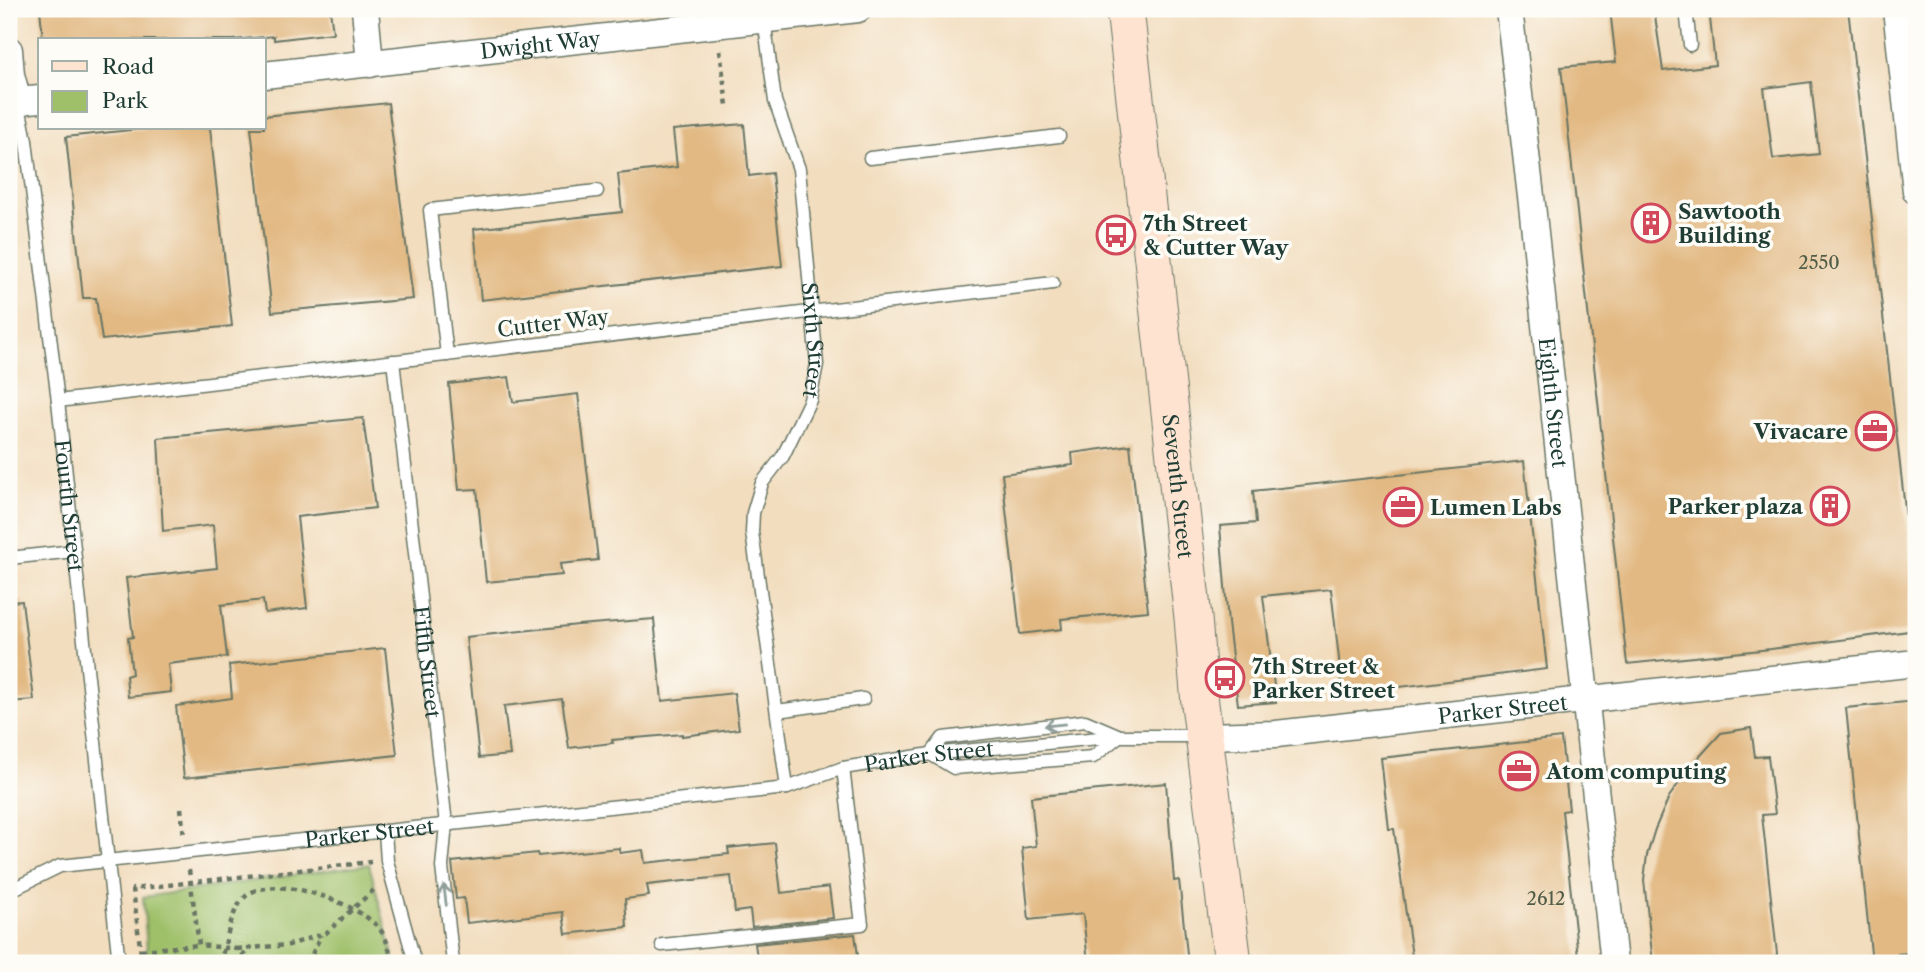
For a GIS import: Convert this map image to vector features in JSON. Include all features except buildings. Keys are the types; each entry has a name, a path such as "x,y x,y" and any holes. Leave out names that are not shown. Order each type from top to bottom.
{"street":[{"path":"365,9 370,64"},
{"name":"Dwight Way","path":"266,75 717,24 764,14 858,9"},
{"name":"Seventh Street","path":"1125,9 1205,736 1233,963"},
{"name":"Eighth Street","path":"1509,9 1614,963"},
{"path":"1896,9 1916,191"},
{"name":"Fourth Street","path":"9,50 11,75 22,101"},
{"name":"Parker Street","path":"1205,736 1276,734 1916,663"}],"lane":[{"path":"1686,9 1690,45"},
{"name":"Sixth Street","path":"764,14 775,101 799,169 817,364 810,400 783,456 762,483 753,513 752,532 787,788"},
{"name":"Fourth Street","path":"22,101 58,401 119,963"},
{"path":"870,158 1059,136"},
{"path":"447,355 430,210 597,191"},
{"name":"Cutter Way","path":"58,401 1053,283"},
{"name":"Fifth Street","path":"393,361 446,824 442,867 453,963"},
{"path":"9,558 74,551"},
{"path":"777,710 863,699"},
{"name":"Parker Street","path":"9,891 60,866 787,788 843,768 931,754 943,738 1085,721 1120,736 1205,736"},
{"path":"931,754 954,768 1093,757 1120,736"},
{"path":"662,945 862,924 843,768"},
{"path":"385,831 387,861 415,963"}],"path":[{"path":"717,24 727,106"},
{"path":"180,808 199,945"},
{"path":"142,963 133,888 387,861"},
{"path":"141,950 199,945 236,949 289,945 326,933 378,886"},
{"path":"219,963 235,914 245,897 261,888 299,890 353,909 379,928 388,943 393,963"},
{"path":"308,963 322,934"},
{"path":"236,949 254,963"}],"green space":[{"path":"369,864 395,963 148,963 143,897"}],"place":[{"name":"Sawtooth Building","path":"1651,223"},
{"name":"7th Street & Cutter Way","path":"1116,235"},
{"name":"Vivacare","path":"1875,431"},
{"name":"Parker plaza","path":"1830,506"},
{"name":"Lumen Labs","path":"1403,507"},
{"name":"7th Street & Parker Street","path":"1225,678"},
{"name":"Atom computing","path":"1519,771"}]}
